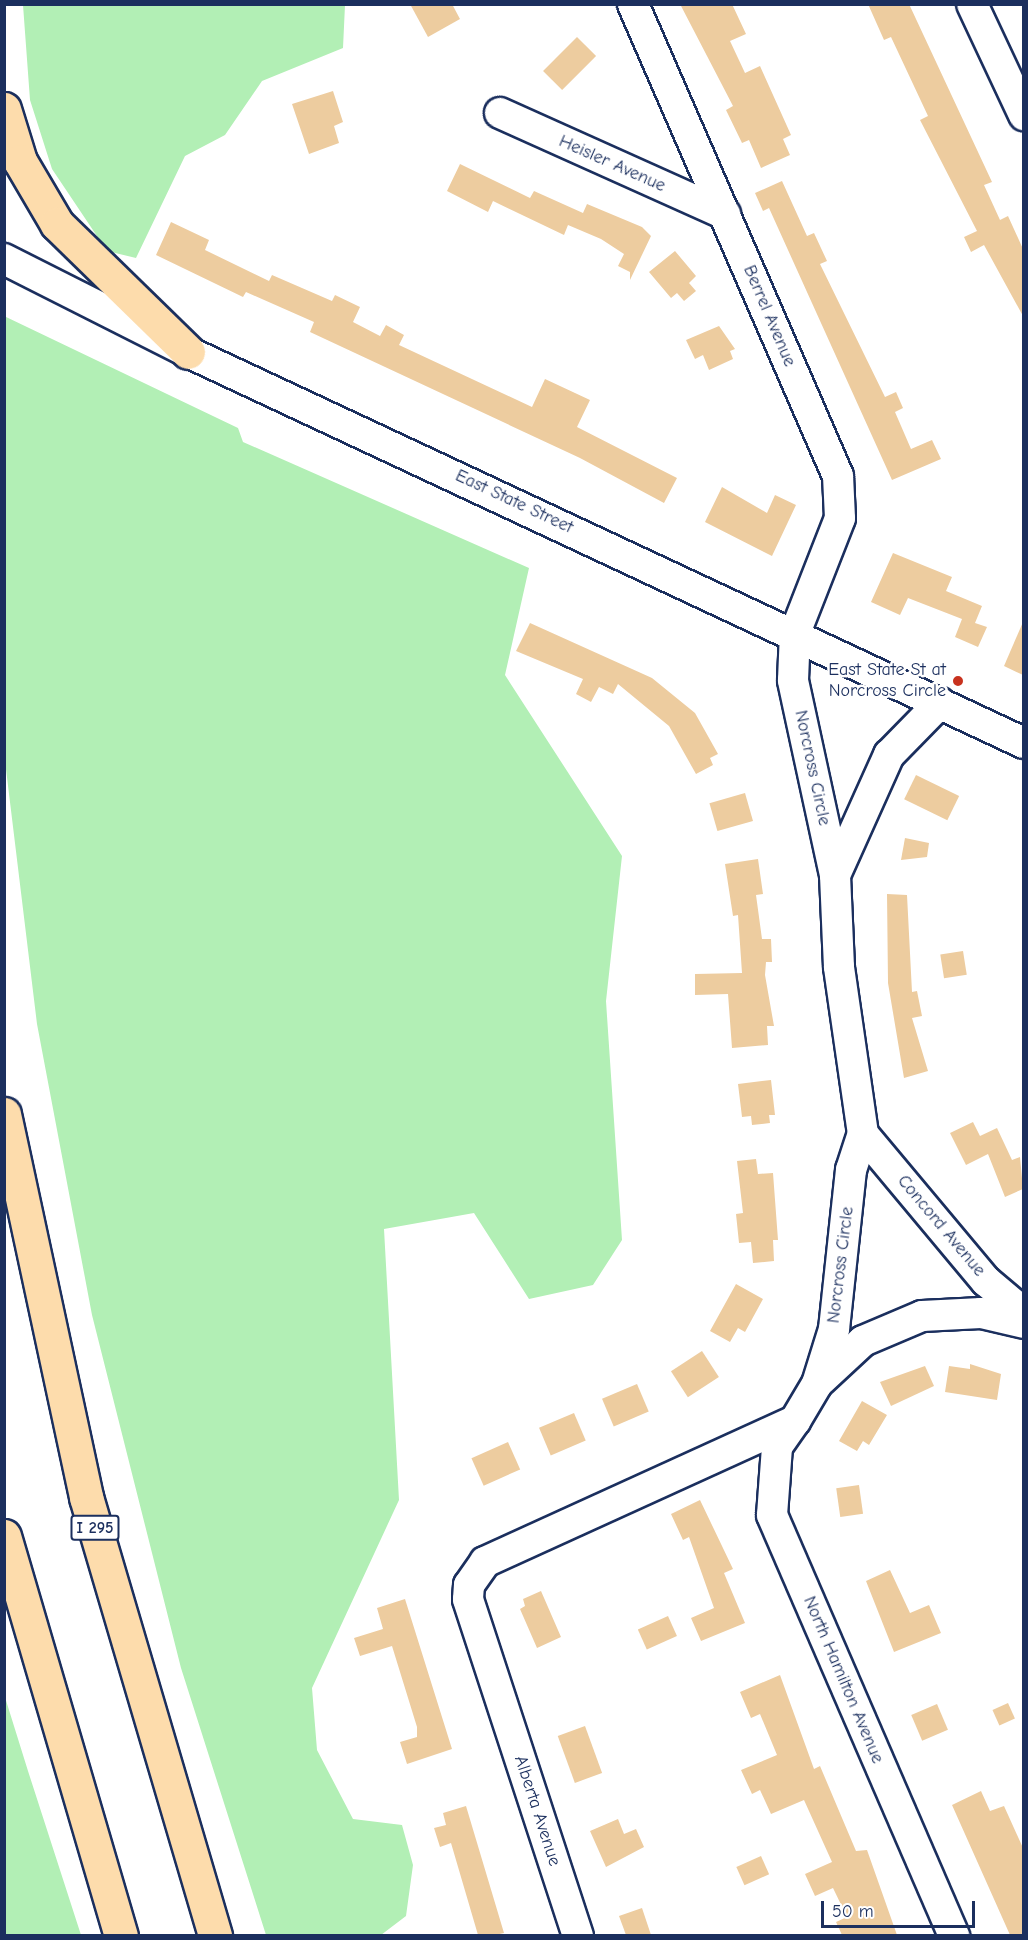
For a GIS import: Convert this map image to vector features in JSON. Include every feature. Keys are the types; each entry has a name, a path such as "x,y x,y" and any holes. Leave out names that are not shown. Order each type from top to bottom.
{"highway":[{"path":"4,109 20,161 57,224 188,352"},
{"name":"I 295","path":"4,1114 86,1497 168,1790 215,1935"},
{"path":"4,1536 121,1935"},
{"path":"168,1790 231,1935"}],"street":[{"name":"Berrel Avenue","path":"633,4 838,476 840,518 795,633"},
{"path":"972,4 1023,115"},
{"name":"Heisler Avenue","path":"500,113 725,214"},
{"name":"East State Street","path":"4,259 188,352 795,633 1023,743"},
{"name":"Norcross Circle","path":"795,633 793,680 836,875 839,967 863,1134 850,1170 835,1324 817,1384 795,1422"},
{"path":"836,875 889,755 940,703"},
{"name":"Concord Avenue","path":"863,1134 978,1272 1023,1313"},
{"path":"817,1384 863,1341 922,1316 981,1313 1023,1323"},
{"name":"Alberta Avenue","path":"578,1935 468,1599 475,1572 485,1562 795,1422"},
{"name":"North Hamilton Avenue","path":"795,1422 777,1447 772,1515 954,1935"}],"green space":[{"path":"23,5 345,5 343,48 262,81 225,135 185,156 136,258 107,251 52,169 30,100"},
{"path":"4,316 238,428 243,442 529,568 505,675 622,856 606,1001 622,1240 593,1285 529,1299 474,1213 384,1229 399,1500 312,1688 317,1750 353,1819 402,1825 413,1865 406,1916 381,1935 266,1935 181,1668 92,1315 37,1024 5,761"},
{"path":"4,1694 28,1771 81,1935 5,1935"}],"building":[{"path":"410,4 452,4 460,19 428,37"},
{"path":"680,4 732,4 746,34 730,41 745,73 760,66 791,135 783,139 790,155 761,168 749,140 742,143 726,110 733,106"},
{"path":"868,4 909,4 992,182 984,185 1000,220 1008,216 1023,249 1023,316 984,245 971,252 964,237 977,231 920,120 928,116 891,37 884,40"},
{"path":"577,37 596,56 562,90 543,71"},
{"path":"333,91 343,122 334,126 339,143 309,154 292,104"},
{"path":"460,164 530,198 534,191 583,213 587,204 642,227 651,236 630,280 630,272 618,266 624,254 601,239 568,225 564,235 493,201 488,212 447,191"},
{"path":"782,181 807,236 814,233 827,261 820,264 885,397 896,392 903,408 895,412 911,449 932,440 941,459 892,480 769,208 763,211 755,193"},
{"path":"171,222 209,240 205,250 269,281 272,275 332,301 335,295 360,307 353,322 380,336 386,325 404,335 399,345 532,407 545,379 590,400 577,427 677,478 664,503 580,458 310,332 314,322 246,292 243,297 156,255"},
{"path":"675,251 696,276 689,283 696,291 684,301 677,293 671,298 649,272"},
{"path":"719,326 735,349 730,351 733,359 709,370 703,355 695,359 686,340"},
{"path":"722,487 767,513 775,495 796,505 772,556 705,522"},
{"path":"893,553 952,577 946,591 982,606 975,623 987,627 978,647 955,637 962,619 908,598 900,615 871,602"},
{"path":"1023,622 1023,675 1004,666"},
{"path":"530,623 652,678 695,713 718,754 710,758 713,765 696,774 669,726 618,684 613,694 599,687 591,702 576,694 583,679 516,651"},
{"path":"916,775 959,796 947,820 904,799"},
{"path":"745,793 753,821 717,831 709,803"},
{"path":"905,838 929,843 927,857 901,860"},
{"path":"758,859 763,894 756,895 762,939 771,939 772,962 766,962 765,975 774,1026 767,1026 768,1045 732,1048 728,994 695,995 695,974 742,973 738,915 733,916 725,864"},
{"path":"887,894 907,895 912,992 917,991 922,1016 912,1018 928,1071 904,1078 888,983"},
{"path":"963,951 967,975 944,978 940,955"},
{"path":"771,1080 775,1115 769,1115 770,1123 752,1125 751,1116 742,1117 738,1084"},
{"path":"973,1122 980,1136 997,1128 1012,1160 1020,1157 1023,1189 1005,1197 988,1154 966,1165 950,1133"},
{"path":"756,1159 758,1174 773,1173 778,1240 773,1240 774,1261 753,1263 751,1242 739,1243 736,1214 743,1213 737,1161"},
{"path":"736,1284 763,1299 745,1332 738,1328 730,1342 710,1331"},
{"path":"702,1351 719,1377 688,1397 671,1371"},
{"path":"970,1364 1001,1374 997,1400 945,1392 949,1366 970,1369"},
{"path":"925,1366 934,1386 891,1406 880,1382"},
{"path":"637,1384 649,1412 614,1426 602,1399"},
{"path":"862,1401 887,1415 869,1445 863,1441 857,1451 839,1441"},
{"path":"574,1413 586,1441 551,1455 539,1428"},
{"path":"508,1442 520,1469 484,1486 471,1458"},
{"path":"859,1485 863,1514 840,1517 836,1488"},
{"path":"700,1500 733,1569 724,1573 745,1623 701,1641 691,1618 714,1608 689,1537 683,1540 671,1514"},
{"path":"890,1570 910,1613 929,1605 941,1633 894,1652 866,1581"},
{"path":"541,1591 561,1637 537,1648 520,1609 525,1606 523,1599"},
{"path":"405,1599 452,1749 407,1764 400,1742 417,1737 417,1727 392,1646 360,1656 354,1638 383,1629 377,1608"},
{"path":"668,1616 677,1636 647,1650 638,1629"},
{"path":"780,1675 814,1769 820,1766 856,1851 867,1850 897,1935 842,1935 836,1922 847,1917 833,1888 815,1896 805,1874 832,1862 804,1800 771,1814 760,1790 752,1794 741,1770 777,1755 760,1714 751,1718 740,1692"},
{"path":"1008,1703 1015,1719 999,1725 992,1710"},
{"path":"937,1704 948,1730 922,1741 911,1715"},
{"path":"585,1726 602,1773 575,1783 558,1736"},
{"path":"981,1791 990,1811 1004,1806 1023,1848 1023,1935 1010,1935 952,1805"},
{"path":"466,1806 504,1933 478,1935 451,1843 440,1847 434,1828 446,1825 443,1813"},
{"path":"618,1819 624,1834 636,1829 644,1847 606,1867 590,1831"},
{"path":"761,1856 769,1874 744,1885 736,1867"},
{"path":"642,1908 651,1935 626,1935 619,1916"}],"place":[{"name":"East State St at Norcross Circle","path":"958,681"}]}
